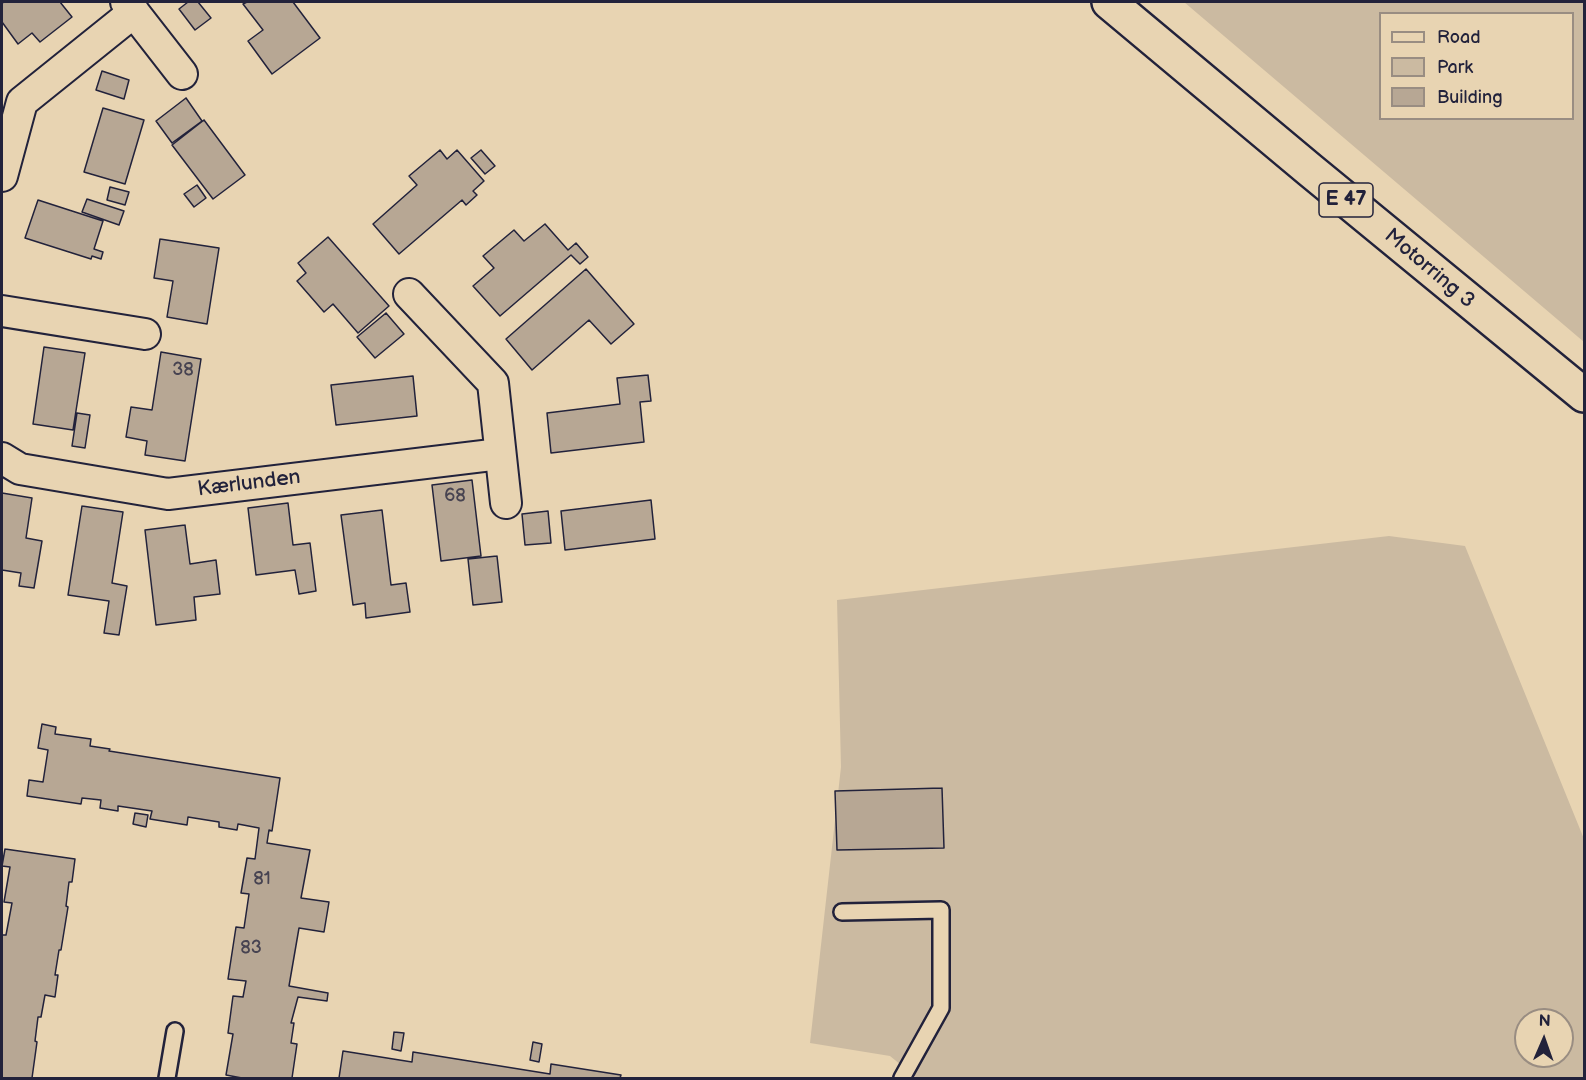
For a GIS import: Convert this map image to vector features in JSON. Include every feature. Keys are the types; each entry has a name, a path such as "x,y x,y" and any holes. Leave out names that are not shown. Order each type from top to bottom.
{"highway":[{"name":"Motorring 3","path":"1109,2 1584,395"}],"street":[{"path":"2,176 12,100 130,7 182,74"},
{"path":"409,294 494,383 506,503"},
{"path":"2,311 145,334"},
{"name":"Kærlunden","path":"2,458 20,469 168,494 500,454"}],"lane":[{"path":"842,912 941,910 941,1008 902,1078"},
{"path":"167,1078 175,1031"}],"green space":[{"path":"1184,2 1584,2 1584,342"},
{"path":"1389,536 1465,546 1584,839 1584,1078 917,1078 890,1056 810,1043 841,767 837,600"}],"building":[{"path":"60,2 72,17 40,42 32,33 18,44 2,22 2,3"},
{"path":"188,2 198,2 211,18 195,30 179,9"},
{"path":"247,2 293,2 320,38 272,74 248,41 263,30 243,4"},
{"path":"102,71 129,80 124,99 96,90"},
{"path":"186,98 202,121 172,143 156,121"},
{"path":"103,108 144,120 125,184 84,172"},
{"path":"204,120 245,175 213,199 172,145"},
{"path":"440,150 447,159 457,150 484,181 473,191 477,195 466,205 462,200 399,254 373,224 417,185 409,176"},
{"path":"481,150 495,166 485,174 471,158"},
{"path":"197,185 206,198 194,207 184,194"},
{"path":"110,187 129,192 125,205 107,200"},
{"path":"87,199 124,211 119,225 82,212"},
{"path":"38,200 103,221 94,249 103,252 101,259 92,256 91,259 25,238"},
{"path":"545,224 568,250 576,243 588,257 580,264 571,255 500,316 473,286 494,268 483,256 514,230 524,241"},
{"path":"328,237 389,306 358,333 333,304 324,312 297,281 306,273 298,263"},
{"path":"160,239 219,248 207,324 167,317 173,281 154,278"},
{"path":"586,269 634,324 611,344 589,320 532,370 506,339"},
{"path":"386,313 404,334 375,358 357,337"},
{"path":"44,347 85,353 73,430 33,424"},
{"path":"161,352 201,359 185,461 145,455 147,441 126,437 131,407 152,410"},
{"path":"648,375 651,401 640,402 644,442 551,453 547,413 620,404 617,378"},
{"path":"413,376 417,416 336,425 331,385"},
{"path":"77,413 90,415 85,448 72,446"},
{"path":"472,480 481,556 441,561 432,485"},
{"path":"2,493 32,498 26,538 42,541 34,588 19,586 21,573 2,570"},
{"path":"651,500 655,539 565,550 561,511"},
{"path":"288,503 293,545 310,543 316,591 299,594 295,570 256,575 248,508"},
{"path":"82,506 123,512 112,583 127,586 119,635 104,633 109,601 68,595"},
{"path":"382,510 391,585 406,583 410,612 366,618 365,603 353,605 341,515"},
{"path":"548,511 551,543 525,545 522,514"},
{"path":"185,525 190,564 216,560 220,594 194,597 196,620 156,625 145,530"},
{"path":"497,556 502,602 473,605 468,559"},
{"path":"42,724 56,727 55,734 91,739 90,746 110,749 109,751 280,778 272,831 269,830 267,843 310,850 301,898 329,902 324,932 299,928 289,986 328,993 327,1001 298,997 291,1023 294,1023 291,1043 297,1044 292,1078 242,1078 226,1075 233,1034 228,1033 233,996 243,997 246,981 228,979 236,927 244,928 249,894 241,893 247,858 255,859 259,828 238,824 237,830 219,827 219,822 188,817 187,825 150,819 152,811 118,806 118,811 100,808 101,800 82,798 81,804 27,796 29,780 43,782 48,750 38,748"},
{"path":"942,788 944,848 837,850 835,791"},
{"path":"135,813 148,815 146,827 133,824"},
{"path":"5,849 75,859 72,882 69,882 66,906 68,907 55,975 58,975 55,997 45,995 41,1017 38,1017 32,1078 2,1078 2,935 6,935 12,903 4,902 10,867 2,866"},
{"path":"394,1032 404,1033 401,1051 392,1049"},
{"path":"533,1042 542,1044 539,1062 530,1060"},
{"path":"343,1051 412,1062 413,1052 550,1074 551,1064 621,1075 620,1078 339,1078"}]}
